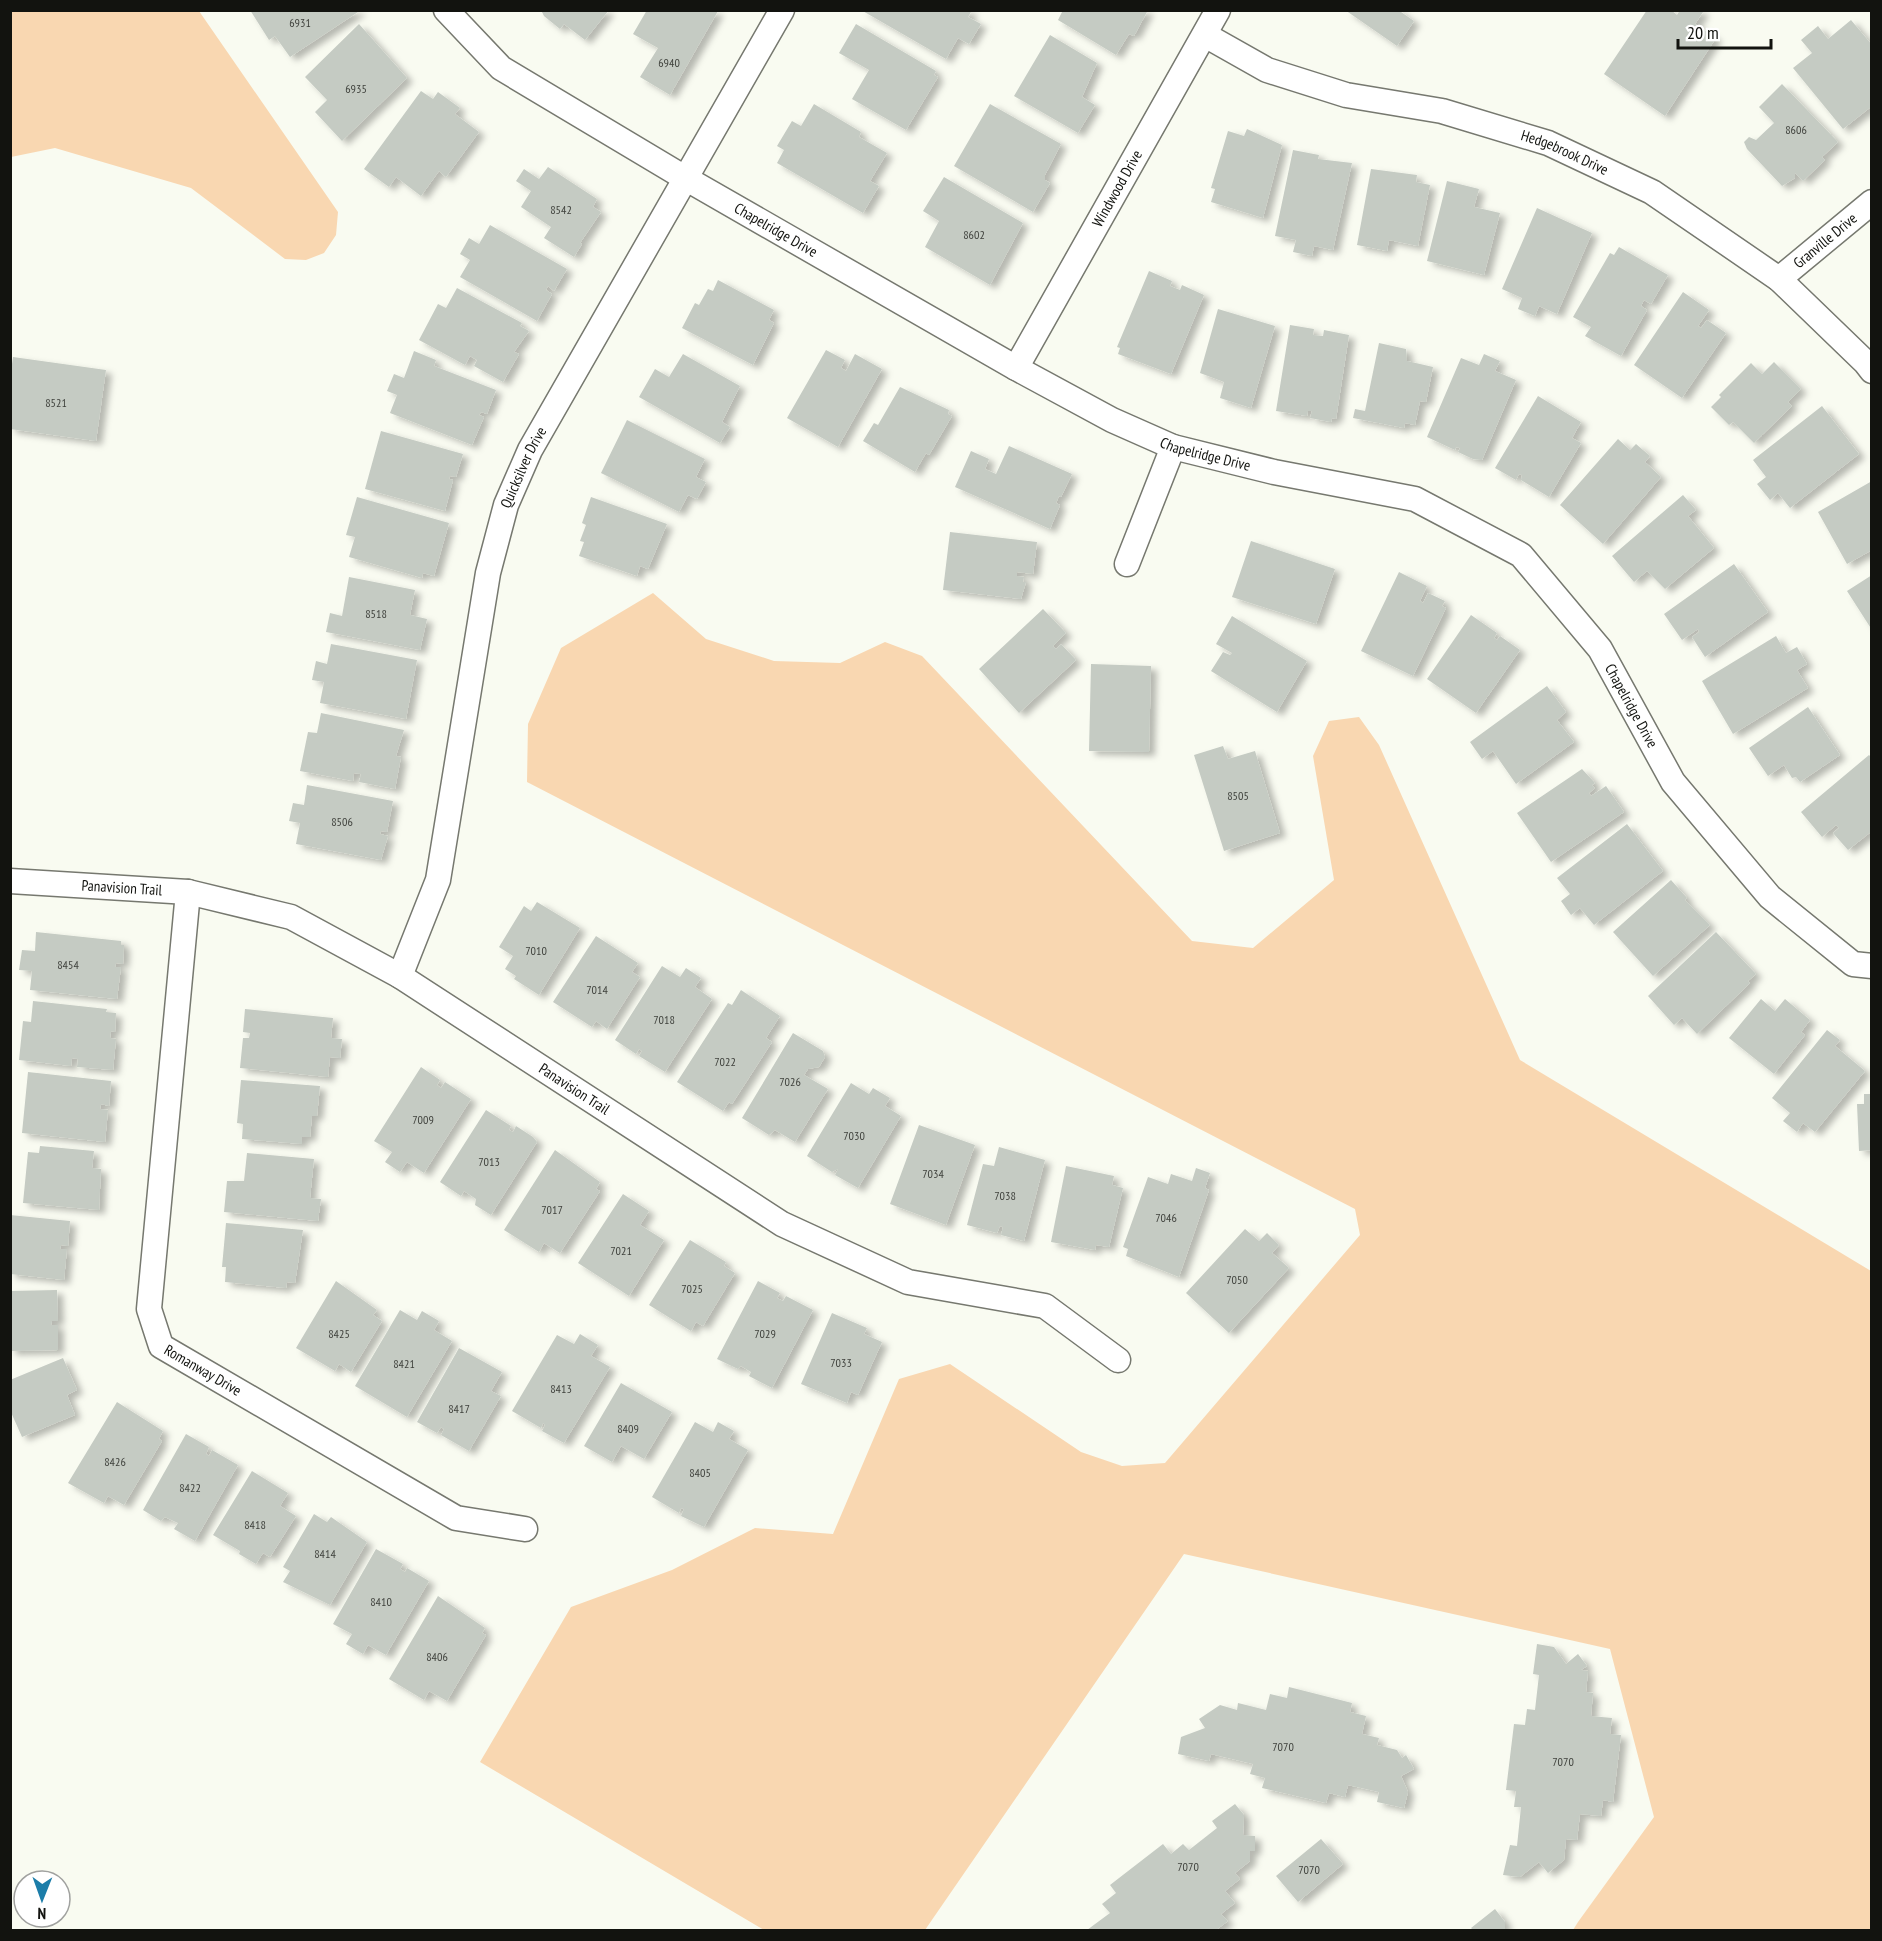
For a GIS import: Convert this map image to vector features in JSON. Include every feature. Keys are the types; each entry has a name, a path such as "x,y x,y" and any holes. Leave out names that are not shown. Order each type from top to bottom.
{"street":[{"name":"Chapelridge Drive","path":"446,10 501,68 686,178 1016,368 1112,420 1173,447 1274,472 1415,499 1521,555 1600,649 1673,782 1770,897 1853,964 1872,966"},
{"name":"Quicksilver Drive","path":"400,976 438,880 488,573 506,505 530,450 782,10"},
{"name":"Windwood Drive","path":"1016,368 1218,10"},
{"name":"Hedgebrook Drive","path":"1204,35 1267,70 1346,95 1442,111 1548,143 1652,192 1779,279 1872,371"},
{"name":"Granville Drive","path":"1779,279 1872,202"},
{"path":"1127,564 1173,447"},
{"name":"Panavision Trail","path":"10,880 188,892 291,917 400,976 782,1224 908,1282 1046,1306 1118,1360"},
{"name":"Romanway Drive","path":"188,892 149,1309 161,1346 456,1518 525,1529"}],"shaded area":[{"path":"11,10 199,11 338,212 336,235 324,253 306,260 285,259 191,188 55,148 11,157"},
{"path":"653,593 706,639 774,661 840,663 885,642 922,656 1192,941 1253,948 1334,880 1313,756 1329,721 1359,717 1379,745 1520,1060 1871,1271 1871,1930 1573,1930 1654,1817 1610,1649 1184,1554 925,1930 764,1930 480,1762 571,1607 672,1570 755,1528 833,1534 899,1379 950,1364 1081,1452 1122,1466 1165,1463 1360,1235 1355,1209 527,782 528,724 561,648"}],"building":[{"path":"250,10 361,10 290,57 275,36 269,40"},
{"path":"541,10 609,10 585,40 564,24 560,29 544,16"},
{"path":"647,10 718,11 670,95 640,77 658,48 633,34"},
{"path":"861,10 972,10 968,17 981,24 969,44 958,38 946,59"},
{"path":"1063,10 1148,10 1134,36 1129,34 1116,55 1058,20"},
{"path":"1345,10 1402,10 1401,12 1414,21 1397,46"},
{"path":"1647,10 1671,10 1677,15 1680,10 1701,10 1703,12 1695,24 1716,38 1665,116 1604,74"},
{"path":"1851,20 1872,45 1872,106 1843,129 1793,68 1812,53 1801,40 1818,26 1828,39"},
{"path":"359,24 407,78 342,141 315,112 327,100 305,77"},
{"path":"856,24 936,71 934,75 938,77 906,130 852,99 869,70 839,53"},
{"path":"1050,35 1097,63 1082,97 1095,105 1078,133 1014,96"},
{"path":"1782,84 1838,142 1822,157 1825,160 1803,181 1795,173 1795,178 1782,186 1747,149 1744,142 1749,137 1756,140 1774,123 1759,107"},
{"path":"421,91 433,99 438,92 460,108 455,114 479,132 446,177 439,171 421,196 396,177 389,187 364,169"},
{"path":"814,104 861,132 859,137 887,153 870,181 879,186 863,213 777,163 784,150 777,146 792,121 801,126"},
{"path":"990,104 1061,144 1045,175 1045,180 1050,183 1033,212 954,166"},
{"path":"1247,129 1282,145 1263,218 1211,202 1215,189 1211,188 1228,131 1244,136"},
{"path":"1293,150 1319,155 1318,159 1352,163 1333,250 1314,246 1312,256 1293,252 1296,240 1275,236"},
{"path":"548,167 597,199 593,207 601,212 580,243 582,244 574,257 544,238 551,227 521,207 531,191 516,181 524,169 539,179"},
{"path":"1371,169 1417,175 1416,182 1430,185 1418,246 1389,240 1387,251 1357,245"},
{"path":"944,177 1023,223 990,285 925,247 939,221 923,211"},
{"path":"1447,181 1479,189 1474,207 1500,213 1484,275 1427,261"},
{"path":"1537,208 1592,233 1557,314 1539,306 1535,316 1518,309 1522,298 1502,289"},
{"path":"490,225 567,269 554,291 548,286 546,290 552,294 537,321 460,277 470,260 460,254 469,238 479,244"},
{"path":"1619,247 1668,275 1651,304 1644,300 1641,306 1647,310 1621,356 1585,336 1591,327 1573,317 1610,253 1614,255"},
{"path":"1149,271 1172,281 1170,286 1180,290 1182,285 1204,295 1171,374 1118,354 1120,348 1117,347"},
{"path":"718,280 774,310 769,320 774,323 753,365 682,328 695,303 699,305 708,289 713,291"},
{"path":"457,288 522,323 520,326 529,331 514,352 519,354 503,382 474,366 477,360 470,356 465,365 419,340 438,304 446,308"},
{"path":"1683,292 1709,310 1698,326 1701,328 1707,320 1726,333 1682,398 1634,365"},
{"path":"1218,309 1275,326 1251,408 1220,398 1224,382 1200,373"},
{"path":"1290,325 1314,329 1313,335 1323,336 1324,330 1349,335 1336,419 1332,418 1331,422 1310,418 1312,411 1308,411 1307,416 1276,411"},
{"path":"1379,343 1406,349 1407,361 1433,367 1426,402 1420,401 1415,425 1405,423 1404,428 1353,418 1355,409 1365,411"},
{"path":"826,350 845,360 841,368 846,371 855,354 882,369 838,447 787,418"},
{"path":"414,351 436,360 434,366 496,390 487,414 481,412 479,415 484,417 472,445 390,413 397,395 387,391 394,374 404,378"},
{"path":"683,354 740,386 722,422 730,427 720,443 639,397 655,369 669,377"},
{"path":"1484,354 1500,361 1495,371 1516,380 1482,460 1473,459 1458,452 1460,448 1456,447 1455,450 1427,437 1461,358 1479,365"},
{"path":"13,357 106,370 96,441 10,429 10,378"},
{"path":"1774,362 1801,389 1788,402 1792,406 1754,443 1733,422 1729,425 1711,407 1721,397 1719,395 1751,363 1762,374"},
{"path":"900,387 949,410 948,414 952,416 929,455 926,453 915,472 863,441 874,423 878,425"},
{"path":"1538,396 1581,422 1572,438 1581,443 1549,497 1521,480 1522,475 1519,474 1516,480 1495,468"},
{"path":"1822,406 1859,454 1790,508 1778,493 1770,500 1757,484 1766,477 1753,460"},
{"path":"627,420 705,459 696,477 706,482 697,499 688,495 679,512 601,473"},
{"path":"381,431 463,454 456,477 450,476 449,479 453,480 445,511 365,489"},
{"path":"1618,439 1630,450 1636,444 1650,456 1645,462 1661,477 1603,544 1560,505"},
{"path":"1009,446 1072,474 1056,503 1060,505 1050,529 955,487 971,451 989,459 985,469 996,474"},
{"path":"1872,481 1872,550 1847,564 1818,512"},
{"path":"1683,495 1696,510 1688,516 1714,548 1665,589 1647,571 1634,582 1612,556"},
{"path":"357,497 449,523 434,576 423,573 422,578 349,557 355,537 346,535"},
{"path":"591,497 667,524 648,569 640,566 637,576 579,556 584,542 580,541 586,525 582,523"},
{"path":"950,532 1037,542 1033,574 1017,572 1017,576 1024,577 1023,582 1026,582 1021,599 943,590"},
{"path":"1251,541 1335,569 1316,624 1232,597"},
{"path":"1734,564 1768,612 1705,657 1692,637 1699,632 1698,629 1682,640 1664,614"},
{"path":"1399,572 1427,586 1420,601 1423,603 1428,593 1445,601 1442,606 1446,608 1413,676 1361,651"},
{"path":"1872,575 1872,630 1847,591"},
{"path":"349,577 415,590 410,615 427,619 420,650 326,632 330,613 342,616"},
{"path":"1043,609 1066,633 1053,646 1056,649 1061,644 1076,660 1019,713 979,669"},
{"path":"1471,615 1497,633 1494,638 1497,640 1500,636 1520,650 1476,713 1427,679"},
{"path":"1232,616 1307,661 1277,712 1211,671 1223,652 1230,655 1232,653 1216,644"},
{"path":"1776,636 1786,653 1797,647 1807,664 1797,670 1808,688 1733,734 1702,681"},
{"path":"331,644 417,660 406,719 320,703 324,682 312,680 316,661 327,664"},
{"path":"1091,664 1151,666 1149,752 1089,751"},
{"path":"1547,686 1566,712 1557,720 1574,742 1516,784 1493,751 1482,759 1470,742"},
{"path":"1808,707 1840,755 1800,782 1796,777 1792,778 1784,765 1768,776 1749,748"},
{"path":"321,713 404,730 396,756 401,757 395,789 359,782 361,774 354,773 353,781 300,771 308,732 317,733"},
{"path":"1223,746 1228,759 1255,751 1280,833 1224,851 1194,755"},
{"path":"1869,755 1872,758 1872,831 1848,850 1833,833 1839,828 1836,825 1822,837 1801,812"},
{"path":"1582,769 1595,783 1592,785 1595,788 1589,793 1591,796 1606,786 1624,812 1551,862 1517,813"},
{"path":"307,785 393,801 387,832 381,831 380,834 388,836 381,860 296,844 300,823 289,821 293,803 304,805"},
{"path":"1627,824 1663,871 1594,925 1580,908 1571,915 1561,901 1570,894 1557,878"},
{"path":"1671,880 1687,898 1685,900 1710,925 1653,976 1613,932"},
{"path":"537,902 580,928 539,995 514,979 516,976 505,969 513,956 499,947 524,906 531,911"},
{"path":"36,932 121,941 121,945 124,945 123,964 116,963 115,967 121,967 117,999 30,990 32,971 19,970 22,950 35,951"},
{"path":"1716,932 1756,974 1748,981 1750,983 1697,1034 1682,1018 1674,1025 1648,996"},
{"path":"596,936 638,963 632,972 640,977 607,1029 596,1021 592,1027 553,1002"},
{"path":"662,966 680,977 686,968 701,978 695,987 712,999 665,1072 639,1056 642,1051 639,1049 636,1054 615,1040"},
{"path":"741,990 780,1016 766,1038 772,1042 732,1104 729,1102 723,1111 677,1082 728,1003 732,1005"},
{"path":"1761,999 1775,1011 1785,999 1810,1020 1801,1032 1805,1035 1774,1074 1729,1038"},
{"path":"33,1001 107,1009 106,1012 116,1013 115,1032 111,1031 110,1038 116,1039 113,1070 77,1067 78,1059 72,1058 71,1066 19,1060 23,1021 31,1022"},
{"path":"245,1009 333,1018 331,1038 342,1039 340,1058 330,1057 328,1077 240,1068 243,1038 249,1038 250,1033 243,1032"},
{"path":"1827,1030 1840,1040 1835,1046 1865,1071 1815,1132 1803,1123 1797,1132 1783,1121 1790,1113 1772,1098"},
{"path":"793,1033 823,1051 825,1057 819,1067 808,1069 804,1075 828,1089 795,1142 775,1130 769,1135 742,1118"},
{"path":"421,1067 440,1080 437,1085 441,1088 445,1082 471,1099 424,1173 407,1162 400,1172 385,1162 392,1152 374,1141"},
{"path":"28,1072 111,1081 109,1106 101,1104 100,1109 108,1110 105,1142 22,1133"},
{"path":"241,1080 320,1086 317,1116 312,1116 310,1137 302,1137 302,1144 242,1139 243,1124 237,1123"},
{"path":"851,1083 869,1094 873,1088 890,1098 885,1106 901,1116 858,1188 835,1175 838,1169 832,1172 807,1156"},
{"path":"1864,1094 1872,1094 1872,1150 1859,1151 1857,1104 1864,1104"},
{"path":"486,1110 511,1126 509,1130 513,1132 516,1126 537,1142 491,1215 475,1205 476,1199 464,1191 461,1196 440,1182"},
{"path":"919,1125 975,1145 946,1225 890,1204"},
{"path":"40,1146 94,1151 92,1168 101,1169 99,1210 23,1203 28,1152 39,1153"},
{"path":"999,1147 1045,1160 1024,1241 1001,1235 1003,1227 1000,1226 997,1233 967,1225 983,1164 994,1166"},
{"path":"555,1150 600,1182 596,1189 600,1191 560,1253 544,1243 539,1252 504,1230"},
{"path":"247,1153 314,1159 310,1198 321,1199 318,1221 224,1212 227,1181 244,1181"},
{"path":"1066,1166 1114,1176 1112,1185 1123,1188 1109,1247 1096,1245 1095,1250 1051,1242"},
{"path":"1196,1168 1210,1173 1205,1188 1209,1190 1179,1277 1126,1256 1128,1249 1123,1247 1148,1177 1168,1184 1171,1174 1192,1181"},
{"path":"623,1194 649,1211 640,1225 664,1240 629,1296 578,1263"},
{"path":"10,1215 70,1221 68,1246 61,1245 60,1249 67,1249 64,1280 10,1274"},
{"path":"226,1223 303,1230 295,1283 287,1282 286,1288 225,1282 226,1267 222,1267"},
{"path":"1245,1229 1259,1241 1267,1233 1279,1245 1272,1253 1289,1268 1229,1333 1186,1293"},
{"path":"690,1240 726,1262 724,1266 735,1273 703,1326 696,1322 691,1331 649,1305"},
{"path":"336,1281 377,1310 373,1315 382,1321 351,1372 339,1364 335,1371 296,1348"},
{"path":"758,1281 780,1293 777,1298 783,1301 786,1296 813,1310 772,1388 749,1376 751,1372 741,1366 738,1369 717,1359"},
{"path":"57,1290 58,1321 52,1321 51,1325 58,1325 58,1350 10,1351 10,1291"},
{"path":"400,1310 417,1320 422,1311 439,1321 434,1330 452,1341 407,1417 355,1386"},
{"path":"832,1313 867,1328 864,1334 882,1342 858,1395 851,1392 847,1403 801,1384"},
{"path":"580,1334 598,1345 591,1356 610,1367 564,1443 542,1431 545,1425 543,1423 541,1428 512,1411 557,1335 574,1344"},
{"path":"459,1348 502,1372 491,1391 501,1396 469,1451 441,1435 444,1429 441,1427 437,1433 417,1422"},
{"path":"63,1358 77,1390 67,1395 75,1415 22,1437 10,1410 10,1380"},
{"path":"621,1383 672,1412 644,1459 621,1446 612,1462 584,1446"},
{"path":"117,1402 163,1431 159,1439 162,1441 124,1505 108,1496 104,1503 68,1483"},
{"path":"695,1422 713,1432 718,1422 734,1431 729,1439 748,1450 704,1527 681,1516 684,1509 681,1508 679,1513 652,1497"},
{"path":"186,1434 209,1447 206,1454 209,1456 212,1450 238,1465 195,1541 174,1529 178,1523 165,1517 161,1521 143,1510"},
{"path":"252,1471 288,1493 280,1506 296,1516 270,1557 263,1553 256,1564 239,1554 240,1551 213,1535"},
{"path":"314,1514 327,1522 331,1517 367,1542 330,1605 283,1582 290,1571 283,1567"},
{"path":"376,1549 403,1564 400,1569 405,1572 407,1568 429,1581 386,1655 368,1645 363,1654 346,1644 352,1634 333,1624"},
{"path":"438,1596 485,1628 482,1633 486,1635 447,1701 429,1691 424,1700 389,1679"},
{"path":"1537,1644 1554,1647 1566,1664 1578,1654 1587,1666 1581,1670 1588,1671 1586,1692 1593,1693 1591,1716 1612,1718 1610,1734 1621,1735 1613,1802 1603,1800 1601,1816 1580,1814 1577,1840 1566,1839 1564,1860 1548,1873 1539,1862 1520,1877 1503,1875 1510,1845 1517,1846 1521,1807 1514,1807 1516,1791 1506,1790 1514,1724 1525,1725 1527,1709 1535,1710 1539,1675 1533,1674"},
{"path":"1289,1687 1352,1703 1350,1712 1366,1716 1362,1734 1379,1738 1377,1745 1397,1750 1402,1758 1406,1755 1414,1769 1401,1776 1408,1792 1404,1808 1377,1802 1379,1792 1348,1785 1345,1797 1329,1793 1326,1803 1262,1788 1265,1778 1250,1774 1253,1764 1211,1754 1209,1761 1178,1754 1181,1737 1205,1728 1199,1719 1220,1705 1237,1710 1238,1703 1266,1710 1270,1694 1287,1698"},
{"path":"1235,1804 1244,1815 1243,1835 1255,1836 1255,1851 1250,1851 1250,1861 1235,1873 1240,1879 1225,1891 1235,1903 1221,1914 1228,1921 1216,1930 1087,1930 1110,1913 1102,1904 1116,1893 1110,1885 1163,1844 1171,1854 1183,1844 1189,1850 1217,1828 1212,1821"},
{"path":"1321,1839 1343,1864 1298,1902 1276,1876"},
{"path":"1495,1909 1505,1922 1505,1930 1473,1930 1471,1928"}]}
